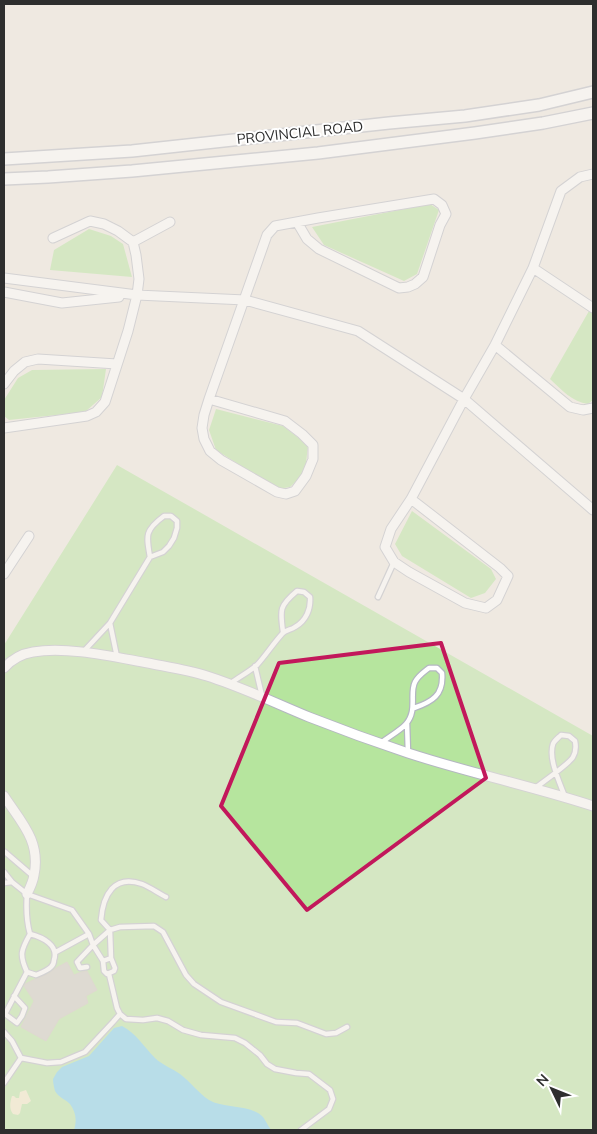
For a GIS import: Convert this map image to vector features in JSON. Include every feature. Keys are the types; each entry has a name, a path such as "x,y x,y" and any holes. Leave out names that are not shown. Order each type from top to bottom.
{"street":[{"name":"PROVINCIAL ROAD","path":"4,159 132,151 465,116 539,105 593,92"},
{"name":"PROVINCIAL ROAD","path":"4,179 132,171 338,150 484,132 593,113"},
{"path":"337,130 338,150"},
{"path":"411,498 508,576 496,600 486,608 465,603 394,562 385,547 391,529 411,498 495,345 533,268 561,191 580,177 593,174"},
{"path":"209,399 285,422 302,434 313,445 312,459 306,476 295,491 286,494 277,492 221,460 210,451 204,439 202,428 209,399 267,235 275,226 318,218 434,199 442,205 446,214 423,276 416,284 399,288 320,249 307,239 297,222"},
{"path":"4,428 87,416 96,412 105,402 128,331 137,296 139,279 133,242 104,224 90,221 53,238"},
{"path":"133,242 170,222"},
{"path":"533,268 593,308"},
{"path":"4,278 137,296 245,300 358,332 464,399 593,510"},
{"path":"4,292 62,303 137,296"},
{"path":"495,345 570,407 583,410 593,408"},
{"path":"4,384 14,371 25,362 38,359 117,364"},
{"path":"4,574 7,561 29,536"},
{"path":"4,668 12,659 31,652 62,650 117,657 186,670 230,684 346,732 408,753 593,806"},
{"path":"4,796 28,831 34,846 36,862 34,877 27,894"}],"lane":[{"path":"82,653 110,623 150,557 162,552 169,546 177,528 177,521 171,516 164,516 154,523 148,531 147,541 150,557"},
{"path":"378,597 394,562"},
{"path":"230,684 255,666 283,632 296,627 308,614 310,597 304,592 297,591 282,606 283,632"},
{"path":"110,623 117,657"},
{"path":"255,666 262,696"},
{"path":"408,753 407,723 414,708 414,683 429,668 437,668 442,673 443,680 440,690 428,704 414,708"},
{"path":"380,743 407,723"},
{"path":"534,789 556,772 572,758 576,748 575,741 569,736 561,735 553,743 552,760 556,772 565,797"},
{"path":"5,852 34,877"},
{"path":"4,872 12,882 27,894 72,910 89,934 102,960 104,971 109,974 117,1008 126,1019 143,1020 157,1018 168,1021 183,1030 201,1035 235,1038 245,1043 275,1069 309,1074 330,1090 333,1100 329,1109 301,1130"},
{"path":"109,974 115,968 111,958 110,930 101,920 101,912 106,896 124,880 142,884 166,897"},
{"path":"4,883 12,882"},
{"path":"27,894 26,909 30,934 21,955 27,972 36,975 52,966 56,952 51,945 39,936 30,934"},
{"path":"87,967 80,968 77,962 110,930 154,926 163,932 186,975 194,984 221,1002 276,1022 297,1023 326,1034 336,1033 347,1027"},
{"path":"56,952 89,934"},
{"path":"102,960 111,958"},
{"path":"14,996 25,1008 17,1023 5,1014 14,996 27,972"},
{"path":"21,1058 47,1063 61,1062 84,1052 120,1014"},
{"path":"4,1032 12,1041 21,1058"},
{"path":"4,1083 21,1058"}],"highlighted area":[{"path":"441,643 486,778 307,910 221,806 279,663"}],"green space":[{"path":"430,204 439,210 417,274 404,281 324,245 312,227"},
{"path":"89,229 111,236 123,244 132,277 50,270 54,250"},
{"path":"589,311 593,314 593,400 588,404 572,398 550,379"},
{"path":"106,369 102,397 85,412 9,420 4,416 4,400 18,378 32,370"},
{"path":"216,409 283,426 308,445 305,473 290,487 278,489 216,450 209,430"},
{"path":"117,465 593,736 593,1130 4,1130 4,645"},
{"path":"412,511 491,569 496,579 485,593 471,598 402,556 395,544"}],"sand":[{"path":"26,1090 31,1101 27,1104 22,1104 18,1115 13,1114 10,1105 12,1096 19,1098 20,1092"}],"water":[{"path":"122,1026 136,1036 158,1060 188,1080 209,1100 222,1105 252,1110 263,1117 271,1130 74,1130 76,1120 74,1110 55,1091 53,1079 62,1067 89,1056 114,1028"}],"building":[{"path":"67,962 74,975 87,971 97,990 86,996 88,1003 59,1019 46,1041 21,1027 34,1001 24,986"}]}
